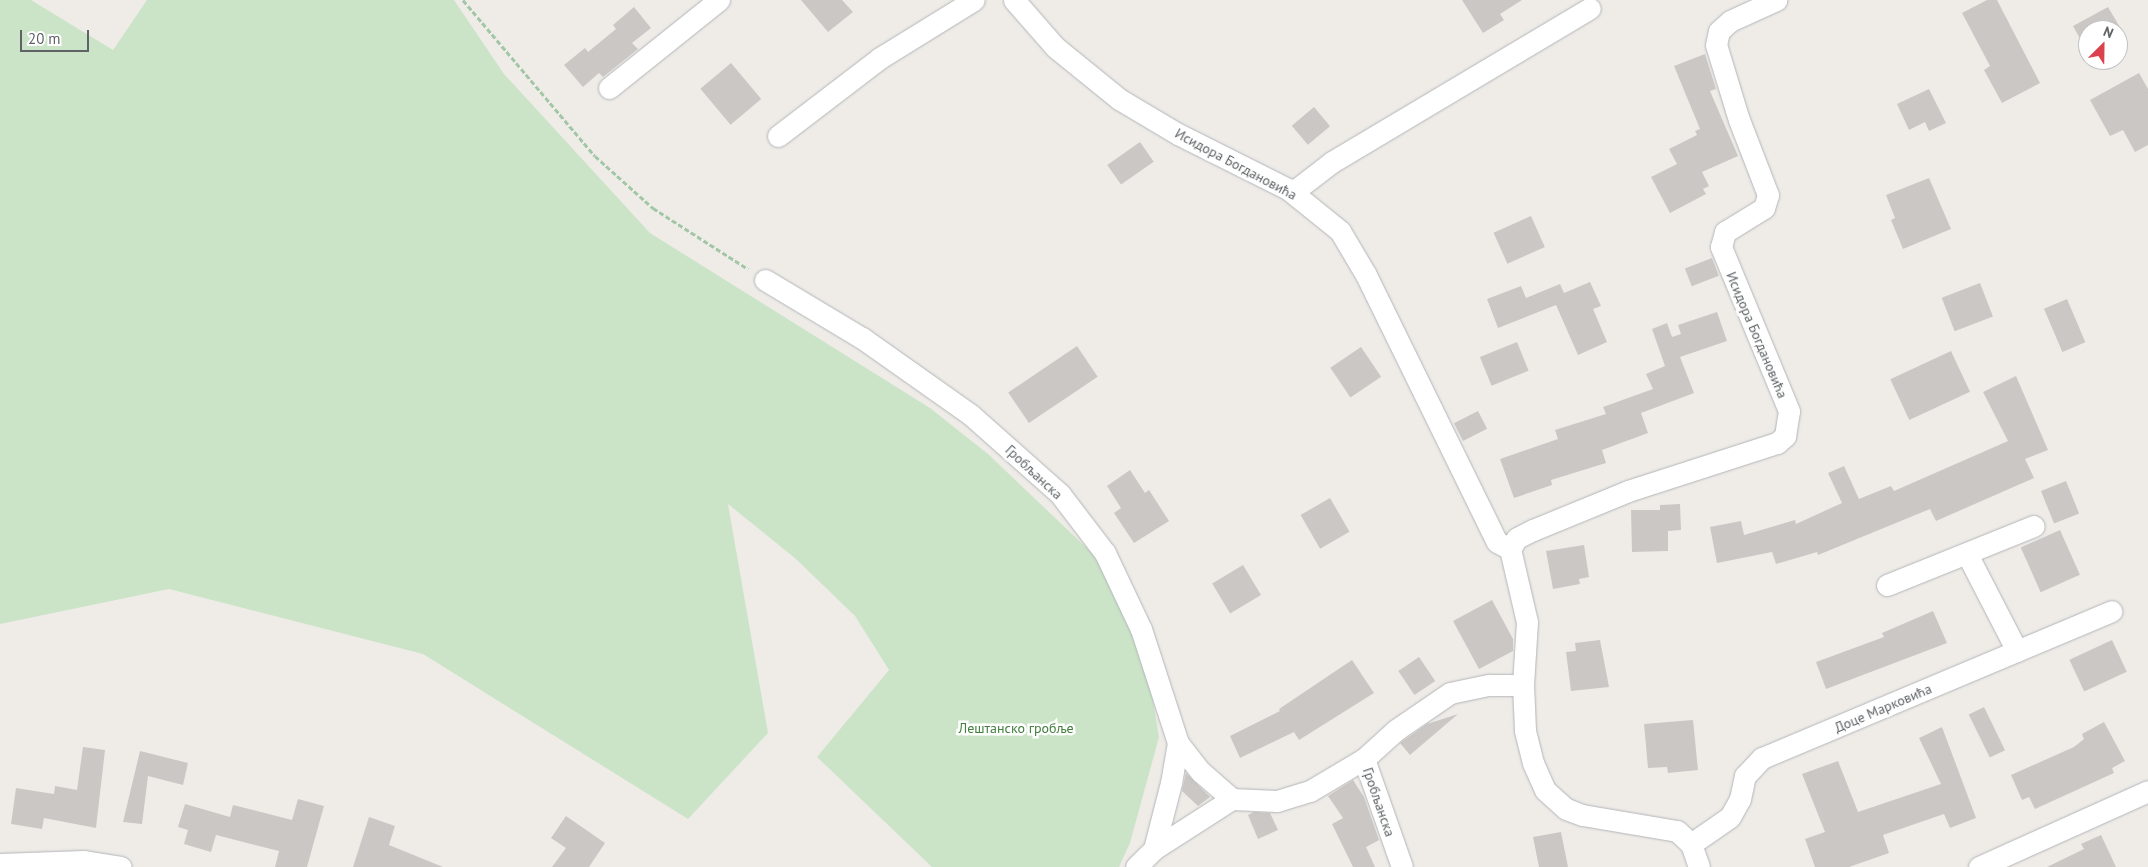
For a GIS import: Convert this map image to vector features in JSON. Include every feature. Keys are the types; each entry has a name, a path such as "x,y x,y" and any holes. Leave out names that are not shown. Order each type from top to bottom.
{"street":[{"path":"609,88 719,0"},
{"path":"778,136 880,58 974,0"},
{"name":"Исидора Богдановића","path":"1014,0 1055,46 1119,99 1178,134 1293,192 1340,231 1366,275 1497,542 1510,550 1517,538 1532,530 1628,490 1777,443 1785,436 1790,411 1721,248 1725,232 1764,208 1768,195 1739,120 1716,45 1719,31 1730,21 1776,0"},
{"path":"1293,192 1332,162 1590,8"},
{"name":"Гробљанска","path":"765,280 862,338 971,415 1060,494 1105,553 1142,629 1178,743 1201,772 1232,799 1277,801 1303,794 1364,759 1402,867"},
{"path":"1887,585 2034,526"},
{"path":"1510,550 1527,622 1523,685 1525,730 1533,763 1554,800 1582,815 1677,831 1691,844 1699,867"},
{"path":"1967,554 2017,651"},
{"name":"Доце Марковића","path":"1691,844 1730,817 1740,799 1745,776 1762,758 2111,611"},
{"path":"1364,759 1396,730 1450,693 1489,685 1523,685"},
{"path":"1154,849 1171,783 1178,743"},
{"path":"1979,867 2148,791"},
{"path":"1136,867 1154,849 1232,799"},
{"path":"0,864 74,861 121,867"}],"path":[{"path":"463,0 595,156 653,208 765,280"}],"green space":[{"name":"Лештанско гробље","path":"0,0 31,0 113,50 147,0 454,0 504,74 650,233 930,408 988,454 1093,554 1117,590 1150,683 1159,737 1130,843 1119,867 932,867 817,757 889,670 855,616 796,559 728,504 768,733 688,819 423,654 169,589 0,624"}],"building":[{"path":"801,0 842,0 853,12 828,32"},
{"path":"1462,0 1522,0 1500,14 1504,20 1483,33"},
{"path":"1987,0 1997,0 2040,83 2002,103 1984,70 1990,66 1962,13"},
{"path":"634,7 651,28 632,43 638,49 603,77 599,73 583,87 564,65 585,48 588,52 616,29 613,25"},
{"path":"2108,7 2116,20 2084,20"},
{"path":"2078,23 2078,35 2073,26"},
{"path":"1705,54 1716,89 1710,91 1738,156 1702,172 1709,186 1703,189 1706,194 1670,213 1651,177 1677,164 1669,149 1697,135 1695,131 1700,129 1674,66"},
{"path":"731,63 761,99 731,125 700,89"},
{"path":"2139,73 2148,89 2148,145 2135,152 2123,130 2110,136 2090,100"},
{"path":"1929,89 1946,123 1929,131 1925,122 1909,130 1897,104"},
{"path":"1314,107 1330,126 1308,145 1292,126"},
{"path":"1140,142 1154,162 1121,185 1107,165"},
{"path":"1929,178 1951,229 1903,249 1891,220 1895,218 1886,195"},
{"path":"1531,216 1545,247 1507,264 1494,233"},
{"path":"1712,258 1719,276 1692,286 1685,268"},
{"path":"1590,282 1601,306 1593,309 1607,342 1578,355 1556,305 1498,328 1487,299 1521,286 1526,298 1560,284 1564,293"},
{"path":"1980,283 1993,317 1955,331 1942,298"},
{"path":"2067,299 2085,342 2062,352 2044,309"},
{"path":"1717,312 1727,341 1680,357 1694,393 1641,413 1648,433 1602,450 1606,463 1551,480 1552,485 1514,498 1500,459 1558,439 1555,430 1606,414 1603,407 1653,389 1646,374 1665,366 1652,329 1667,323 1672,337 1681,334 1678,325"},
{"path":"1517,342 1529,371 1492,386 1480,357"},
{"path":"1077,346 1098,377 1029,423 1008,392"},
{"path":"1361,347 1381,377 1350,398 1330,368"},
{"path":"1951,351 1970,392 1909,420 1890,379"},
{"path":"2016,376 2048,450 2025,459 2034,478 1936,521 1930,509 1818,555 1817,552 1776,564 1772,552 1717,563 1710,527 1741,521 1744,535 1795,520 1796,524 1842,503 1828,473 1844,466 1859,499 1891,486 1894,491 2008,441 1983,392"},
{"path":"1478,411 1487,429 1463,441 1454,423"},
{"path":"1130,470 1145,493 1149,490 1169,521 1134,543 1114,513 1121,508 1107,486"},
{"path":"2066,481 2079,513 2054,524 2041,491"},
{"path":"1330,498 1350,532 1320,549 1301,515"},
{"path":"1680,504 1681,530 1668,531 1668,551 1632,552 1631,510 1660,510 1660,505"},
{"path":"2060,530 2080,575 2041,592 2021,547"},
{"path":"1584,545 1589,577 1579,579 1580,584 1553,589 1546,551"},
{"path":"1243,565 1261,595 1230,614 1212,584"},
{"path":"1492,600 1513,639 1513,651 1479,669 1453,621"},
{"path":"1933,611 1947,643 1826,689 1816,662 1884,637 1882,633"},
{"path":"1600,640 1609,687 1571,691 1566,652 1576,651 1575,643"},
{"path":"2112,640 2127,672 2084,692 2069,660"},
{"path":"1419,657 1435,681 1414,695 1398,671"},
{"path":"1352,660 1374,693 1299,740 1294,732 1240,758 1230,736 1280,711 1279,709"},
{"path":"1984,707 2005,750 1990,758 1969,714"},
{"path":"1458,714 1410,755 1400,743 1427,724"},
{"path":"1693,720 1698,770 1668,773 1667,767 1648,768 1644,724"},
{"path":"2104,722 2125,761 2112,768 2114,773 2035,809 2029,797 2022,800 2011,775 2074,747 2084,739 2082,734"},
{"path":"1942,727 1976,818 1950,828 1944,814 1883,835 1889,853 1849,867 1815,867 1805,839 1825,832 1802,774 1838,761 1858,812 1941,784 1919,738"},
{"path":"83,747 105,750 96,828 44,818 42,829 11,824 16,788 54,794 55,786 77,790"},
{"path":"140,751 188,763 183,785 148,776 142,824 123,822"},
{"path":"1186,773 1210,797 1198,806 1182,791"},
{"path":"1353,780 1364,797 1379,840 1366,847 1375,867 1353,867 1332,824 1343,818 1328,796"},
{"path":"298,799 324,806 307,867 275,867 279,851 216,835 211,852 184,844 188,830 178,827 185,804 230,817 233,805 292,820"},
{"path":"1254,812 1270,813 1278,830 1258,839 1248,815"},
{"path":"566,816 605,843 589,867 552,867 566,848 551,838"},
{"path":"369,817 395,826 389,845 443,867 353,867"},
{"path":"1561,832 1568,867 1539,867 1533,837"},
{"path":"2101,835 2116,867 2047,867 2084,849 2081,844"}]}
